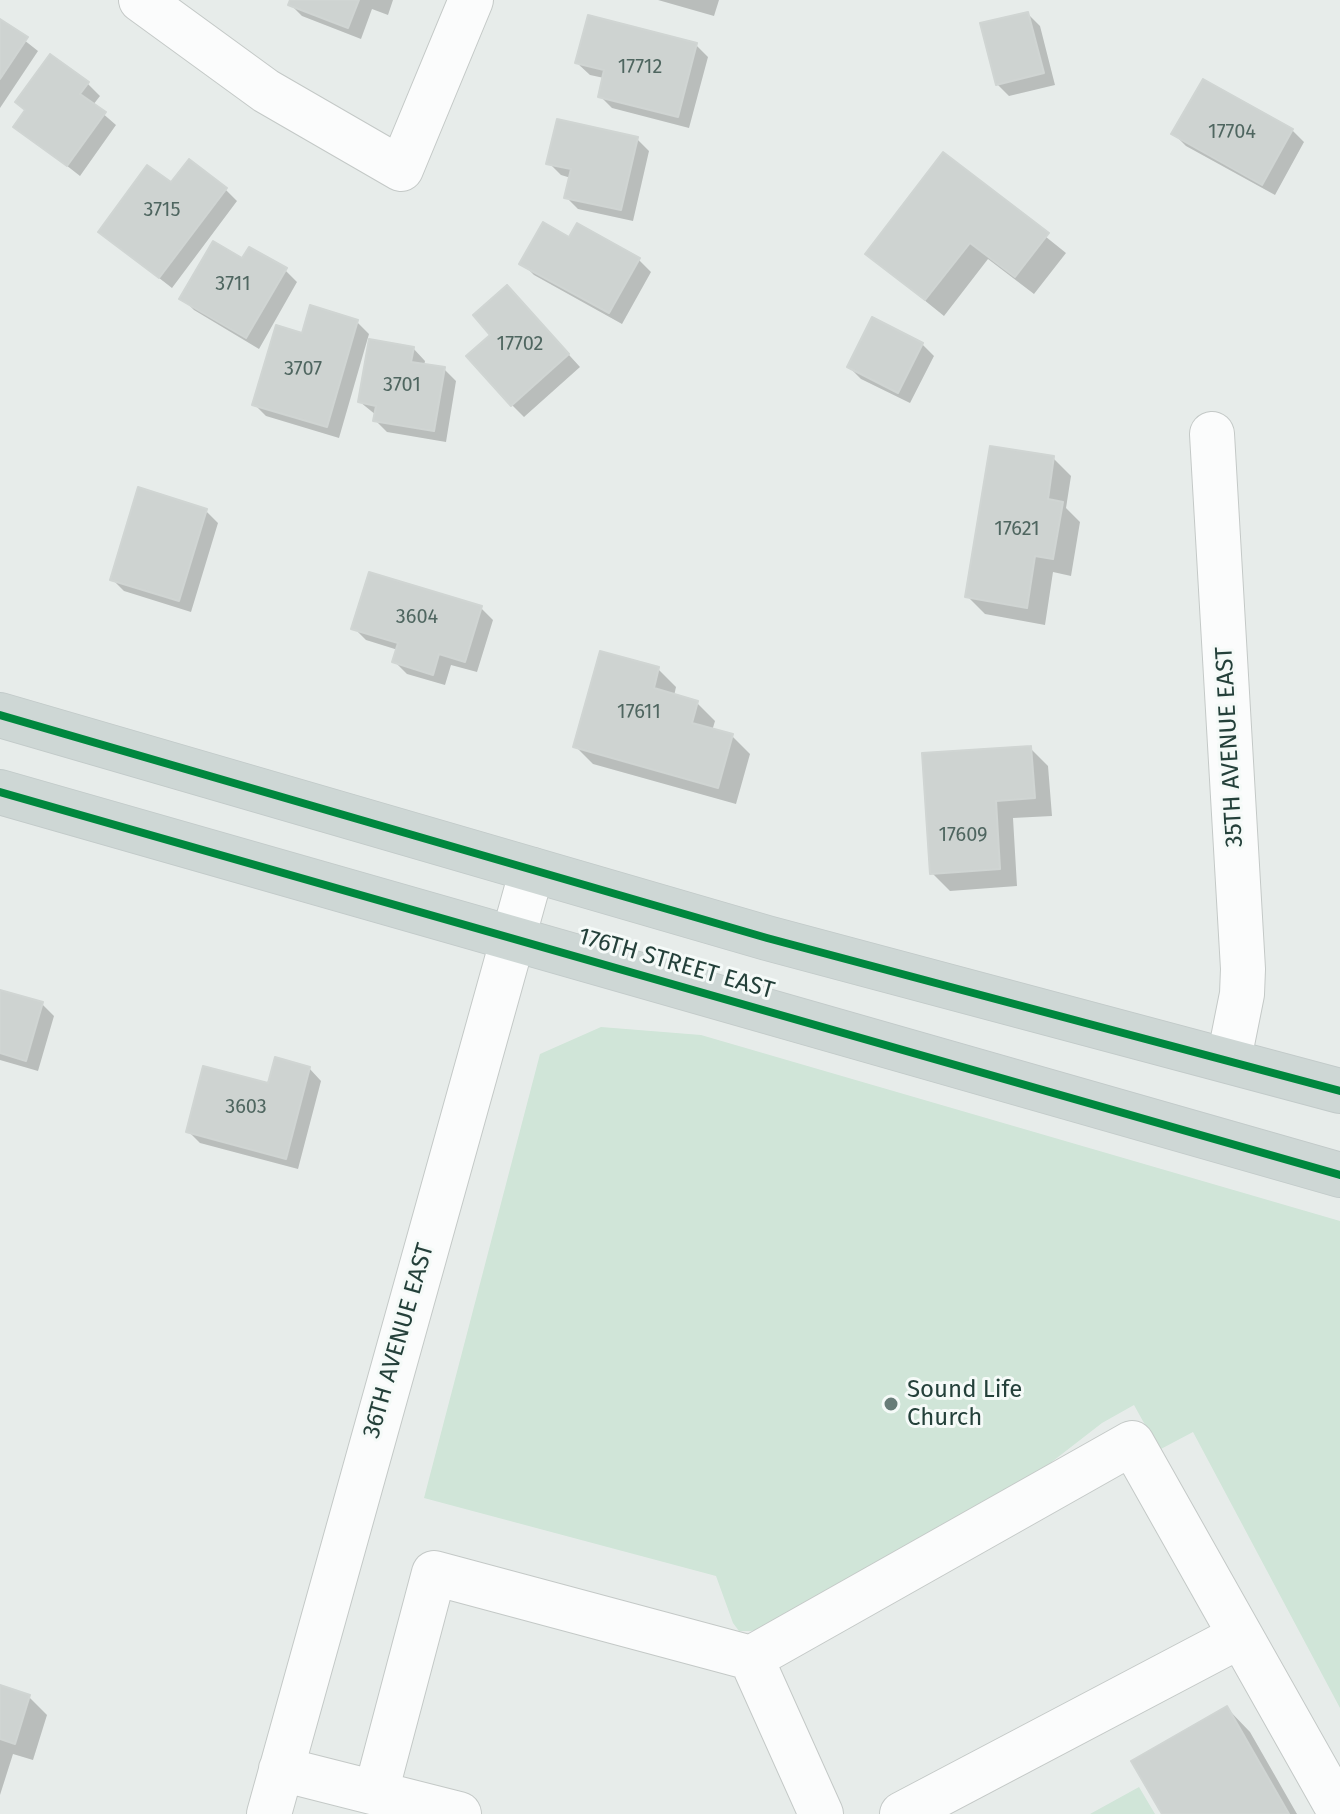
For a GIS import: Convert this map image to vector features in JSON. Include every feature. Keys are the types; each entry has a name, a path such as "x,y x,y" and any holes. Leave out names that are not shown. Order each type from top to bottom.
{"main road":[{"name":"176TH STREET EAST","path":"0,715 767,938 1340,1091"},
{"name":"176TH STREET EAST","path":"0,792 1340,1175"}],"street":[{"path":"141,0 266,91 401,169 471,0"},
{"name":"35TH AVENUE EAST","path":"1212,434 1243,969 1242,994 1229,1059"},
{"name":"36TH AVENUE EAST","path":"269,1814 532,870"},
{"path":"376,1792 434,1573 751,1658 1132,1443 1340,1812"},
{"path":"902,1814 1240,1636"},
{"path":"751,1658 821,1814"},
{"path":"281,1769 459,1814"}],"green space":[{"path":"601,1027 701,1035 1340,1221 1340,1708 1193,1432 1159,1450 1134,1405 1102,1423 1022,1485 768,1627 751,1631 739,1631 733,1623 716,1576 424,1498 540,1054"},
{"path":"1139,1787 1155,1814 1090,1814"}],"building":[{"path":"290,0 359,0 348,28 288,5"},
{"path":"1028,12 1044,73 996,85 980,23"},
{"path":"588,15 697,43 678,117 598,97 604,70 575,63"},
{"path":"0,19 28,37 0,79"},
{"path":"50,54 89,82 80,94 106,112 67,166 13,127 25,110 15,102"},
{"path":"1203,79 1293,129 1262,185 1171,134"},
{"path":"557,119 638,137 621,210 564,198 571,169 546,164"},
{"path":"943,152 1049,233 1015,277 970,243 925,300 865,254"},
{"path":"189,159 227,188 159,278 98,232 147,165 171,182"},
{"path":"543,222 569,237 577,223 640,258 609,313 519,264"},
{"path":"213,241 242,258 249,247 287,268 246,338 179,299"},
{"path":"507,285 569,354 511,406 466,356 490,335 473,315"},
{"path":"310,305 358,320 327,427 252,405 276,325 302,333"},
{"path":"872,317 923,343 898,393 847,367"},
{"path":"369,339 414,347 411,362 445,367 434,431 373,421 376,406 358,402"},
{"path":"990,446 1054,456 1048,499 1063,502 1053,559 1035,556 1027,608 965,597"},
{"path":"138,487 207,509 179,601 110,580"},
{"path":"369,572 482,606 465,662 439,654 433,675 392,662 398,643 351,629"},
{"path":"600,651 659,667 654,688 698,701 692,723 733,734 718,788 573,747"},
{"path":"1031,746 1035,798 996,801 1000,869 930,874 922,753"},
{"path":"0,990 43,1002 26,1061 0,1053"},
{"path":"275,1057 310,1067 286,1159 186,1132 203,1066 268,1083"},
{"path":"0,1685 30,1695 15,1744 0,1739"},
{"path":"1227,1706 1289,1814 1162,1814 1131,1761"}],"cycle path":[{"path":"0,715 767,938 1340,1091"},
{"path":"0,792 1340,1175"}],"place":[{"name":"Sound Life Church","path":"891,1404"}]}
